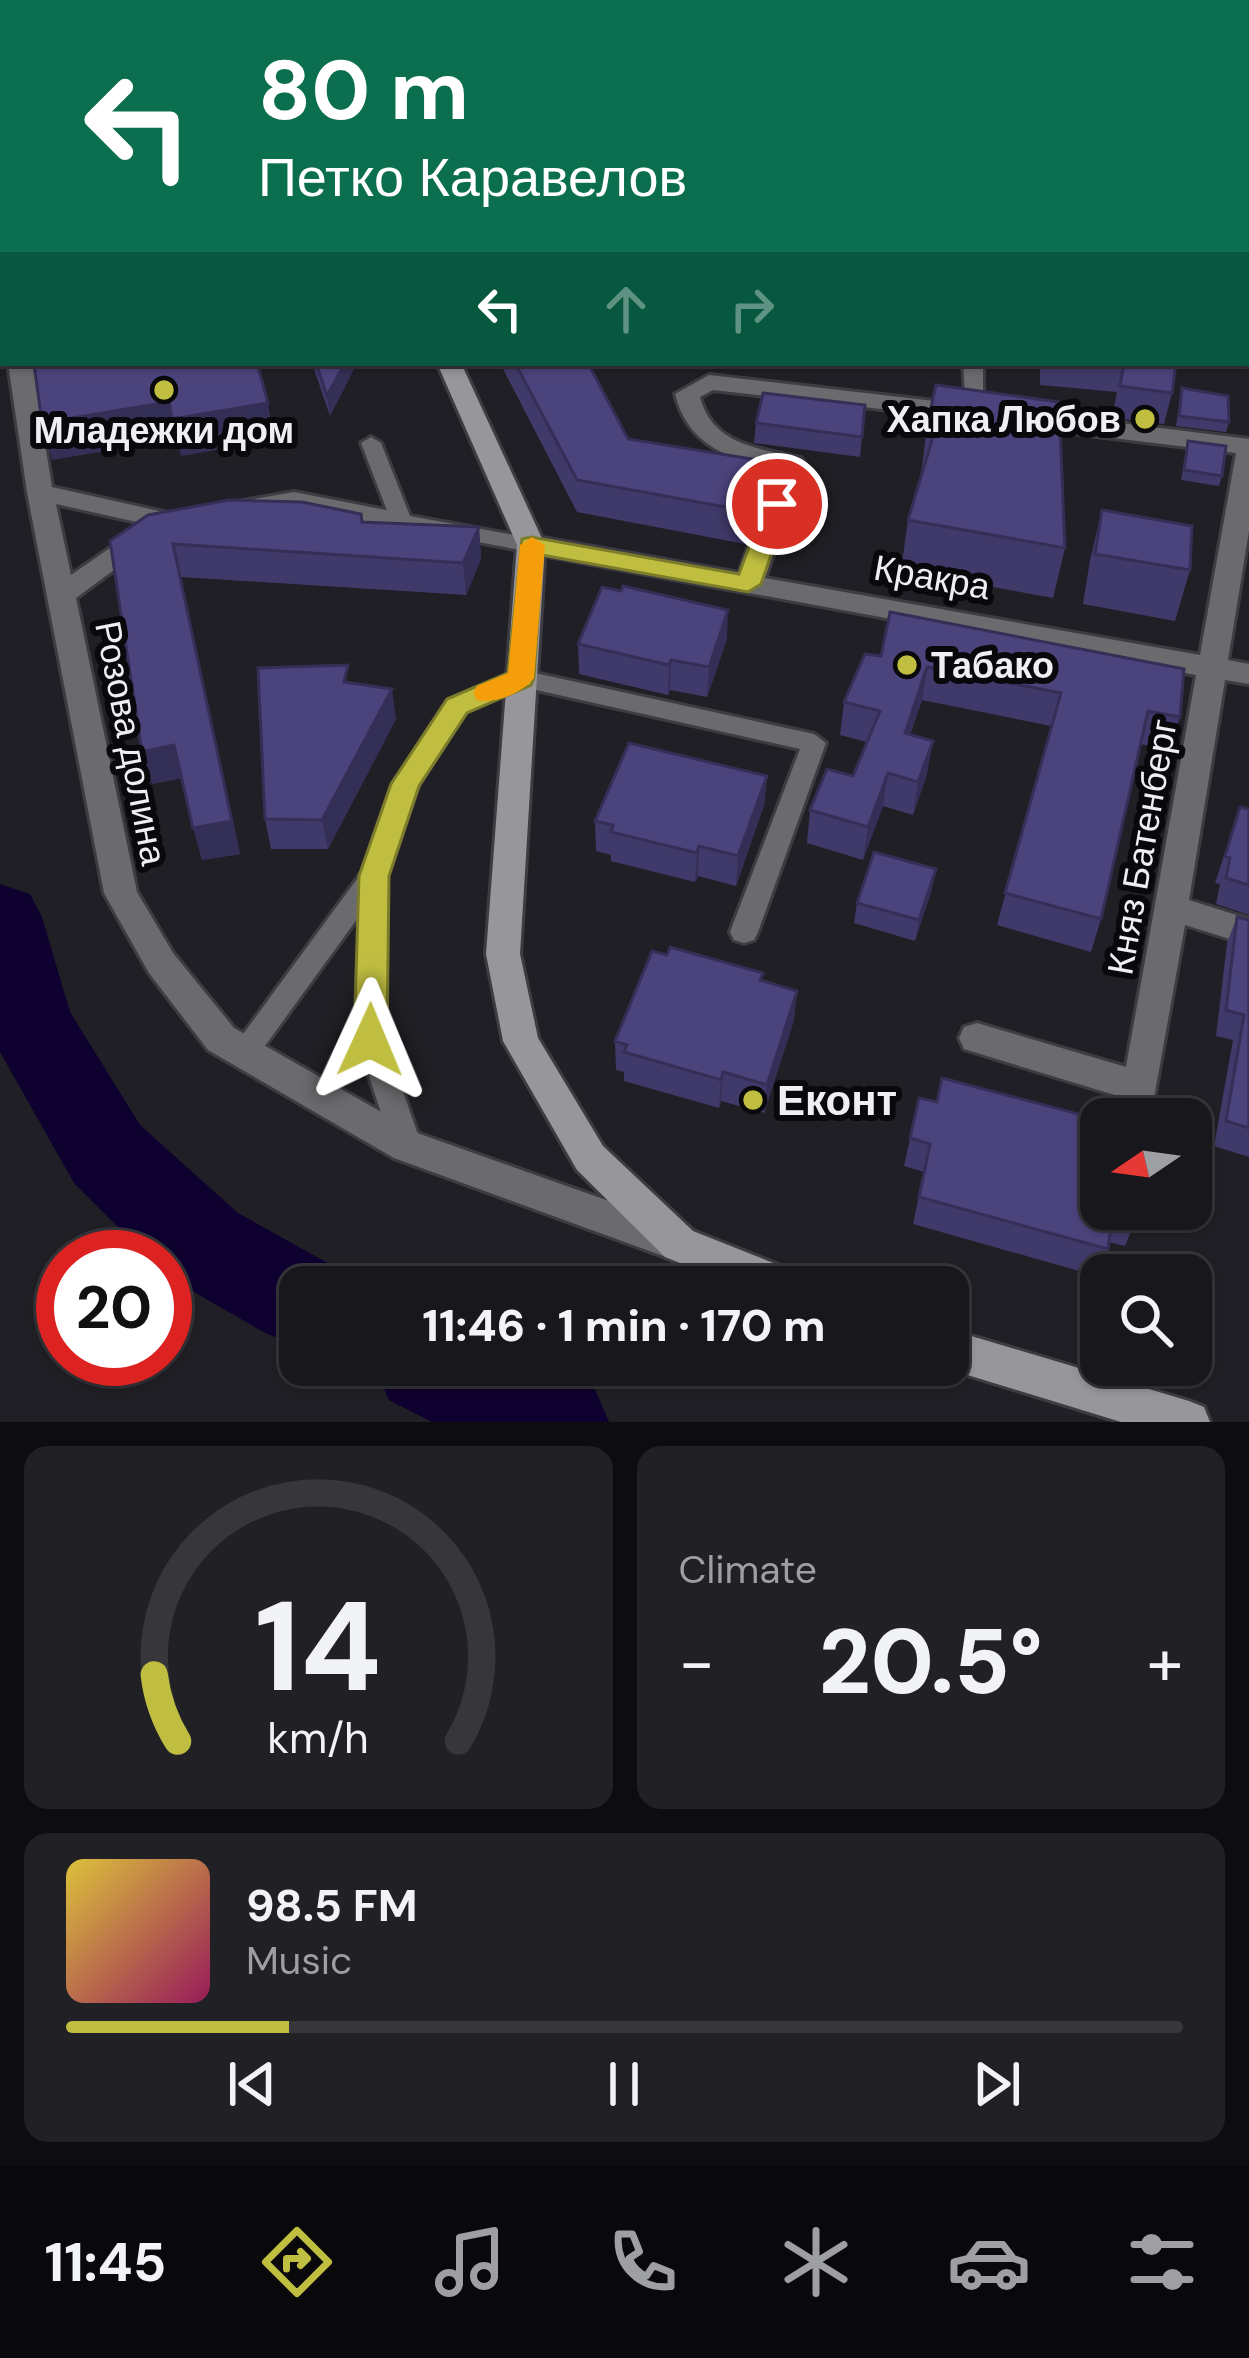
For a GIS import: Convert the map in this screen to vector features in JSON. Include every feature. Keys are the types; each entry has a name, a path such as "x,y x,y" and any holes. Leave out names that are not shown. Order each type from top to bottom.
{"main road":[{"path":"449,366 531,545 502,954 521,1041 590,1158 679,1244 734,1266"},
{"path":"969,1354 1189,1422"}],"street":[{"name":"Розова долина","path":"20,366 40,492 122,893 161,963 221,1039 407,1146 679,1244"},
{"path":"748,584 792,464 742,457 703,431 688,408 686,394 709,382 1249,450"},
{"name":"Княз Батенберг","path":"977,1039 1141,1087 1249,450"},
{"path":"40,492 167,521 294,500 401,521"},
{"path":"61,595 167,521"},
{"name":"Кракра","path":"531,545 1249,674"},
{"path":"1171,907 1249,932"}],"lane":[{"path":"973,366 976,413"},
{"path":"371,442 401,521 531,545"},
{"path":"244,1052 374,876 406,784 457,706 521,678 814,743 743,932"},
{"path":"374,876 370,1040 407,1146"}],"building":[{"path":"34,366 258,366 268,403 172,419 169,402 42,423"},
{"path":"317,366 343,366 327,396"},
{"path":"517,366 590,366 628,439 758,460 747,511 577,480"},
{"path":"1123,366 1176,366 1172,393 1120,386"},
{"path":"936,385 1059,402 1065,548 908,520 936,427 927,426"},
{"path":"1182,388 1228,396 1229,422 1179,416"},
{"path":"763,393 865,405 862,437 756,423"},
{"path":"1188,441 1226,446 1222,476 1184,470"},
{"path":"229,500 302,502 361,514 362,522 479,527 463,563 173,544 232,821 193,828 174,745 142,752 110,541 148,515"},
{"path":"1102,510 1192,526 1190,570 1095,554"},
{"path":"623,586 728,610 709,667 671,660 669,665 578,644 602,587 621,591"},
{"path":"890,612 1184,669 1180,717 1148,711 1101,919 1005,893 1061,693 927,667 905,733 933,741 918,782 888,773 868,827 810,810 827,769 853,776 880,711 844,702 865,654 881,656"},
{"path":"348,665 344,682 392,689 322,820 265,819 258,668"},
{"path":"629,743 767,776 738,856 699,846 697,853 611,832 613,825 595,821"},
{"path":"1240,807 1249,809 1249,885 1226,878 1230,858 1225,856"},
{"path":"874,852 936,869 919,920 857,903"},
{"path":"1237,917 1249,920 1249,1128 1226,1121 1244,1015 1226,1010"},
{"path":"670,947 763,973 760,980 797,991 767,1085 723,1072 721,1080 624,1052 627,1045 615,1041 652,951 667,955"},
{"path":"942,1078 1080,1114 1080,1230 1111,1230 1108,1249 919,1197 930,1144 910,1138 919,1098 937,1102"}],"waterway":[{"path":"0,917 29,1022 107,1154 203,1245 279,1288"},
{"path":"468,1386 556,1422"}],"slow traffic":[{"path":"486,693 521,678 532,545"}],"place":[{"name":"Младежки дом","path":"164,390"},
{"name":"Хапка Любов","path":"1145,419"},
{"name":"Табако","path":"907,665"},
{"name":"Еконт","path":"753,1100"}],"route":[{"path":"370,1040 374,876 406,784 457,706 521,678 531,545 748,584 777,504"}]}
